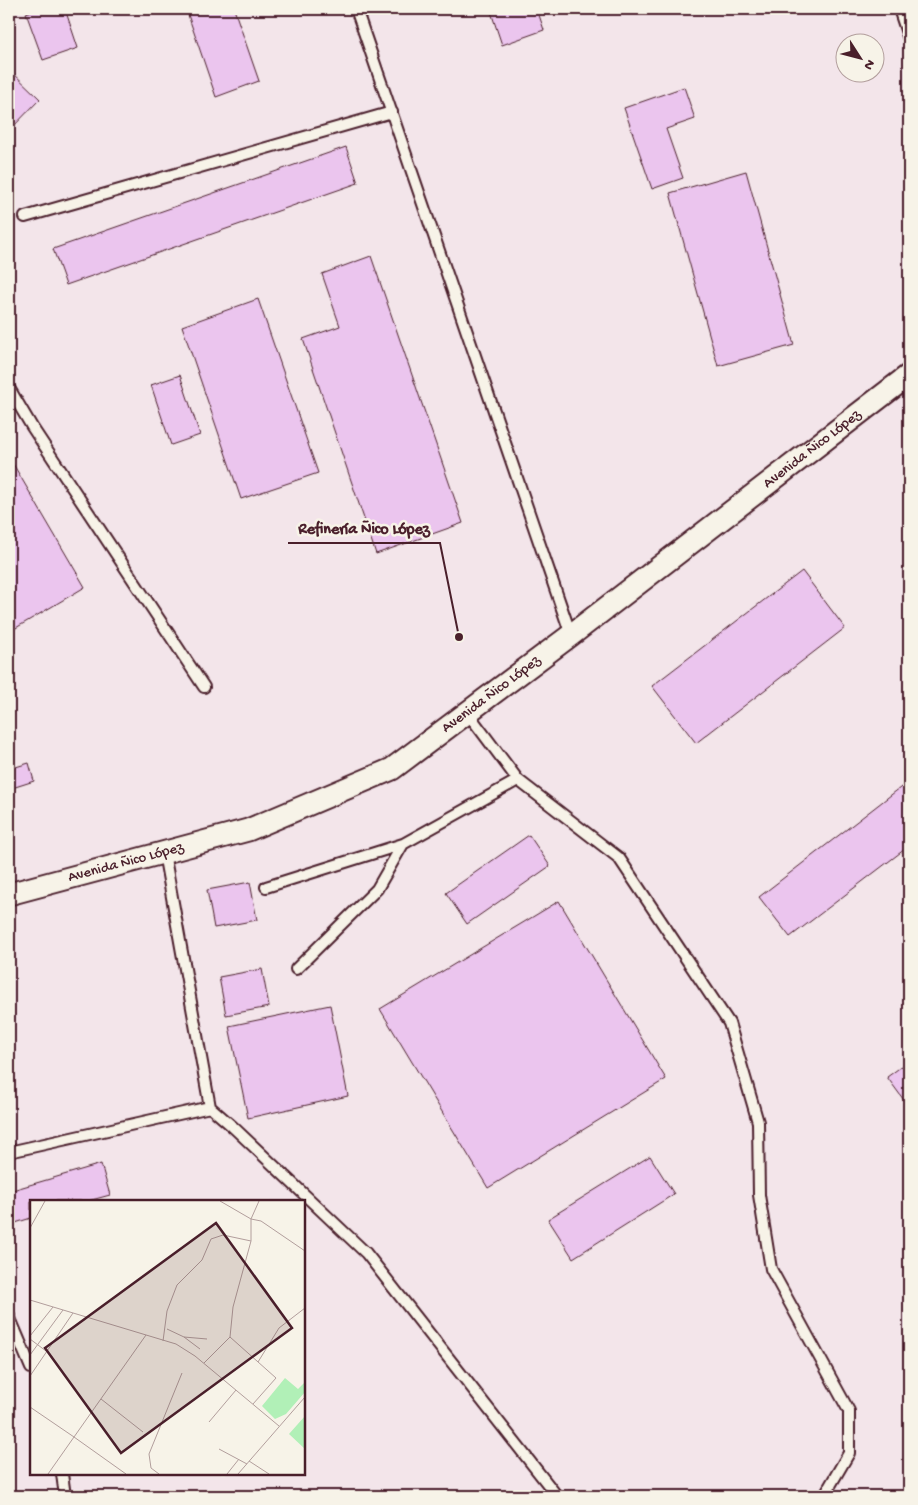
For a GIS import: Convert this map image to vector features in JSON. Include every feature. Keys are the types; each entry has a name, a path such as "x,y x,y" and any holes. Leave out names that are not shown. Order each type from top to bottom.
{"street":[{"name":"Avenida Ñico López","path":"9,894 248,830 392,769 909,375"}],"lane":[{"path":"356,9 570,635"},
{"path":"900,9 909,38"},
{"path":"25,217 392,112"},
{"path":"9,388 32,427 204,687"},
{"path":"467,712 518,780 619,858 730,1024 758,1122 760,1196 771,1269 849,1411 849,1453 824,1496"},
{"path":"266,887 403,844 518,780"},
{"path":"296,969 378,889 403,844"},
{"path":"164,853 210,1107 366,1253 557,1496"},
{"path":"9,1152 210,1107"},
{"path":"9,1316 30,1366"},
{"path":"62,1475 65,1496"}],"shaded area":[{"path":"9,9 909,9 909,1496 9,1496"}],"building":[{"path":"38,9 65,9 78,48 43,60 26,13"},
{"path":"186,9 234,9 259,81 216,97"},
{"path":"490,9 537,9 544,30 502,45"},
{"path":"9,69 40,99 9,131"},
{"path":"684,87 695,119 666,129 683,178 652,189 624,108"},
{"path":"346,147 358,183 66,285 53,249"},
{"path":"746,171 794,345 718,366 670,193"},
{"path":"371,256 463,523 376,554 303,339 340,326 322,274"},
{"path":"258,299 318,473 241,499 182,326"},
{"path":"180,375 200,435 171,445 151,385"},
{"path":"9,457 85,587 9,632"},
{"path":"802,571 845,628 696,743 652,686"},
{"path":"29,763 34,781 9,789 9,769"},
{"path":"909,781 909,846 790,937 759,897"},
{"path":"529,835 550,866 467,924 446,893"},
{"path":"250,882 257,920 214,928 207,890"},
{"path":"559,901 666,1079 488,1188 380,1009"},
{"path":"262,969 269,1007 226,1015 219,977"},
{"path":"330,1005 348,1096 248,1118 229,1026"},
{"path":"909,1061 909,1107 887,1077"},
{"path":"650,1156 674,1194 573,1258 548,1219"},
{"path":"101,1164 110,1195 92,1200 30,1200 30,1218 9,1225 9,1191"}],"place":[{"name":"Refinería Ñico López","path":"459,637"}]}
